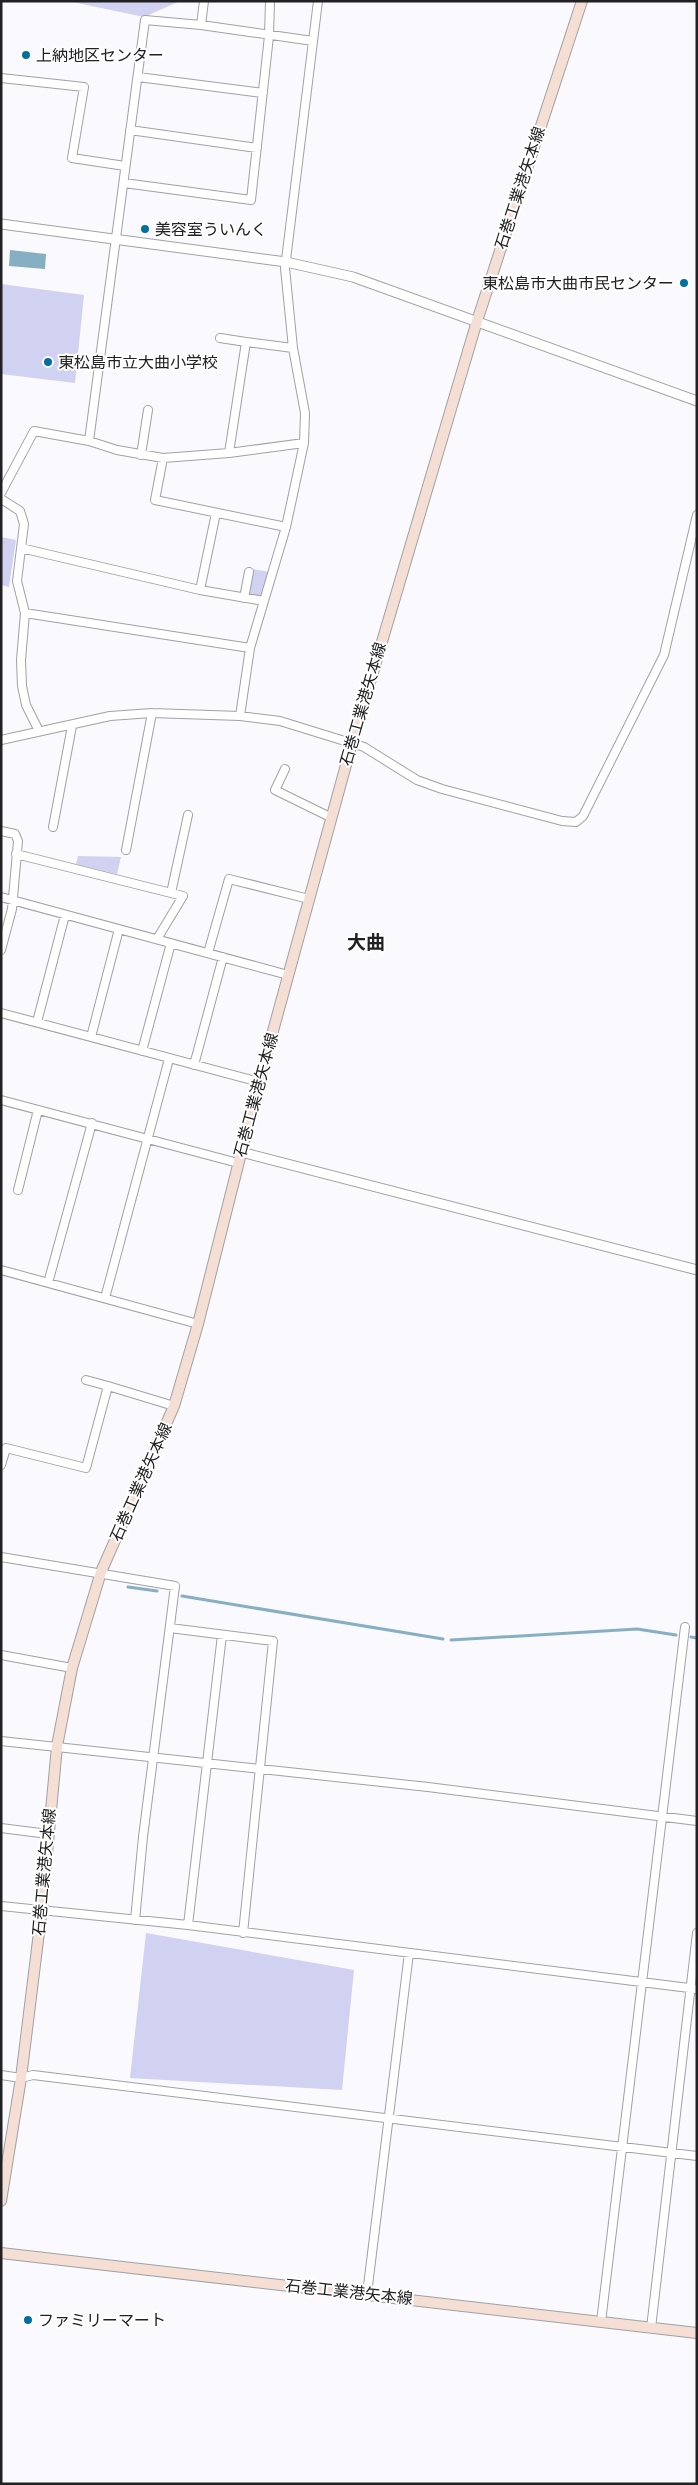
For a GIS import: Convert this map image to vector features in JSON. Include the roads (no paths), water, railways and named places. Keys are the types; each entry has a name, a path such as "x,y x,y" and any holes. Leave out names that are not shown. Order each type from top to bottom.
{"main road":[{"name":"石巻工業港矢本線","path":"1,2201 21,2078 42,1908 57,1746 72,1668 101,1572 174,1406 198,1324 258,1082 352,742 477,321 582,1"},
{"name":"石巻工業港矢本線","path":"1,2253 697,2333"}],"street":[{"path":"201,25 204,1"},
{"path":"124,183 251,200 269,36 270,1"},
{"path":"240,716 250,648 286,527 304,443 305,413 293,348 286,262 318,1"},
{"path":"89,441 118,240 125,166 145,20 201,25 313,41"},
{"path":"138,77 263,93"},
{"path":"1,78 84,87 72,158 125,166"},
{"path":"130,130 257,148"},
{"path":"1,224 286,262 353,277 666,392 697,401"},
{"path":"220,338 293,348"},
{"path":"229,453 246,342"},
{"path":"141,455 148,410"},
{"path":"1,493 34,431 89,441 141,455 162,458 229,453 304,443"},
{"path":"162,458 155,500 286,527"},
{"path":"1,499 20,511 24,524 17,581 25,613 21,660 22,686 26,705 39,731"},
{"path":"200,590 216,513"},
{"path":"1,740 72,726 110,716 152,713 240,716 280,721 364,747 417,780 442,789 562,821 576,822 583,816 664,655 697,515"},
{"path":"21,548 200,590 264,601"},
{"path":"244,598 249,572"},
{"path":"25,613 250,648"},
{"path":"126,850 152,713"},
{"path":"53,827 72,726"},
{"path":"285,769 273,794 332,818"},
{"path":"171,893 188,816"},
{"path":"1,831 15,834 18,841 12,909 1,950"},
{"path":"16,854 183,896 157,939"},
{"path":"208,953 229,879 309,899"},
{"path":"1,897 288,975"},
{"path":"37,1022 65,915"},
{"path":"92,1037 119,929"},
{"path":"142,1051 171,944"},
{"path":"194,1065 223,957"},
{"path":"1,1013 258,1082"},
{"path":"105,1298 169,1058"},
{"path":"1,1100 92,1123 238,1164"},
{"path":"18,1190 38,1110"},
{"path":"48,1282 92,1123"},
{"path":"241,1152 697,1270"},
{"path":"1,1270 198,1324"},
{"path":"86,1380 174,1406"},
{"path":"1,1465 6,1448 86,1468 108,1386"},
{"path":"1,1557 84,1572 101,1572 175,1586 135,1920"},
{"path":"601,2322 660,1818 685,1627"},
{"path":"170,1628 273,1641 242,1933"},
{"path":"188,1926 222,1635"},
{"path":"1,1654 72,1668"},
{"path":"1,1741 428,1788 660,1818 697,1821"},
{"path":"1,1828 48,1834"},
{"path":"1,1906 42,1908 693,1989"},
{"path":"651,2328 670,2153 693,1989 697,1933"},
{"path":"367,2294 409,1953"},
{"path":"1,2075 21,2078 33,2075 697,2156"}],"waterway":[{"path":"128,1587 157,1591"},
{"path":"182,1596 443,1639"},
{"path":"451,1640 637,1629 676,1635"},
{"path":"691,1637 697,1638"}],"place":[{"name":"上納地区センター","path":"26,55"},
{"name":"美容室ういんく","path":"145,229"},
{"name":"東松島市大曲市民センター","path":"684,283"},
{"name":"東松島市立大曲小学校","path":"48,362"},
{"name":"ファミリーマート","path":"28,2320"}],"district":[{"name":"大曲","path":"366,942"}]}
